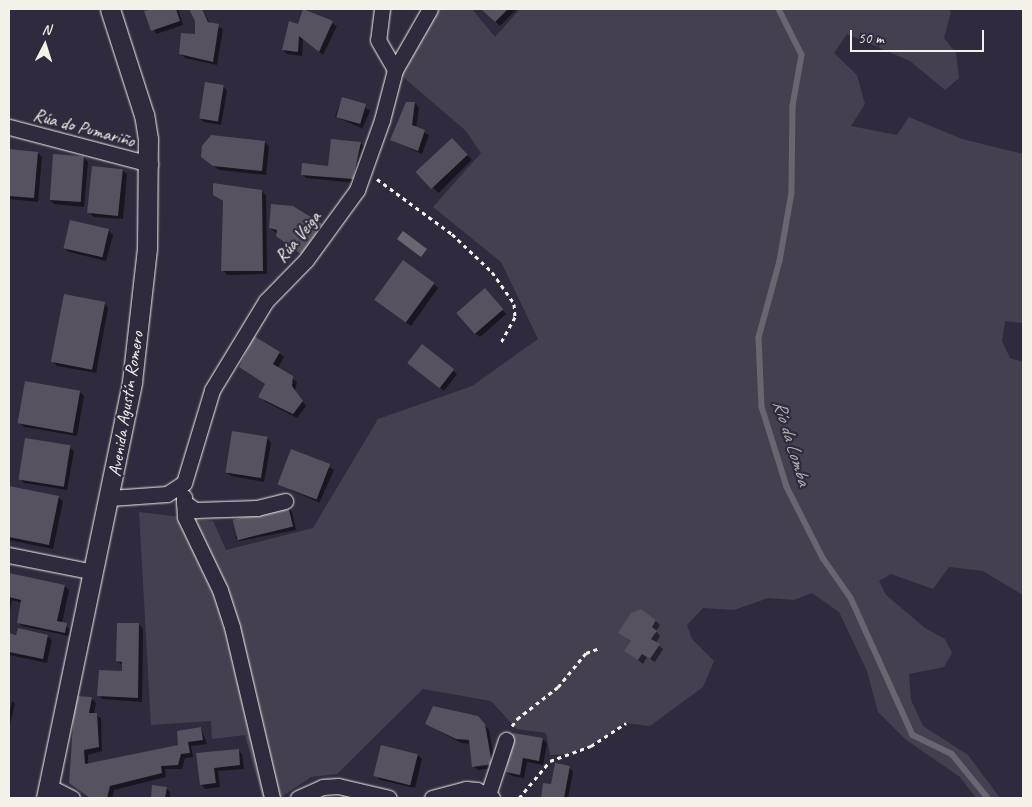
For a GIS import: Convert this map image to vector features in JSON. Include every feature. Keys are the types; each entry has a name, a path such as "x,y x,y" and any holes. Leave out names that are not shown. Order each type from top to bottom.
{"street":[{"name":"Avenida Agustín Romero","path":"47,792 110,498 132,382 141,313 150,164 144,115 110,9"},
{"path":"382,9 378,40 395,70"},
{"name":"Rúa Veiga","path":"272,798 232,627 220,590 188,526 184,502 184,482 212,390 266,301 306,260 357,190 365,170 395,70 430,9"},
{"name":"Rúa do Pumariño","path":"9,127 150,164"},
{"path":"110,498 167,494 184,482"},
{"path":"184,502 195,510 222,511 258,508 284,501"},
{"path":"9,555 94,572"},
{"path":"432,798 466,789 490,797 506,740"},
{"path":"298,798 323,787 338,786 389,798"},
{"path":"47,792 72,798"}],"path":[{"path":"365,170 452,234 492,272 514,304 515,317 500,344"},
{"path":"506,740 517,718 558,687 586,653 600,648"},
{"path":"519,798 550,761 590,746 626,723"}],"shaded area":[{"path":"431,9 472,9 495,37 520,9 948,9 951,12 944,38 956,53 959,78 945,90 910,61 847,34 834,53 857,75 865,104 851,126 897,135 909,117 962,139 1023,154 1023,323 1005,321 1002,341 1010,358 1023,362 1023,595 983,571 949,567 933,589 891,574 879,581 886,595 925,628 945,639 952,653 944,667 909,674 911,700 923,726 968,755 1000,798 976,798 960,777 905,739 878,712 867,671 839,612 812,593 794,600 768,598 734,610 703,608 687,625 692,639 714,661 703,687 650,726 625,723 590,746 567,754 550,755 546,733 517,729 491,701 423,689 337,774 311,777 281,797 262,797 245,735 212,739 211,721 151,725 139,512 213,521 226,550 313,528 378,419 472,386 538,339 501,262 433,207 481,153 466,131 395,70"},
{"path":"403,231 427,249 421,257 397,239"}],"building":[{"path":"176,9 180,21 151,31 144,11"},
{"path":"189,9 202,9 208,22 219,24 213,62 179,54 181,33 195,34 195,21"},
{"path":"303,9 333,21 319,52 299,36 298,52 282,50 289,21 298,24"},
{"path":"481,9 508,9 495,22"},
{"path":"205,82 224,85 218,122 199,119"},
{"path":"342,97 366,104 360,124 336,117"},
{"path":"406,102 415,102 412,125 425,130 418,151 390,140"},
{"path":"211,135 265,141 262,171 213,166 201,157 202,146"},
{"path":"452,138 468,155 431,189 415,172"},
{"path":"331,139 361,142 353,179 301,175 302,163 328,166"},
{"path":"9,149 38,152 34,198 9,196"},
{"path":"53,154 84,156 81,202 50,200"},
{"path":"92,166 123,169 118,216 87,213"},
{"path":"213,183 262,190 263,271 221,271 223,201 213,195"},
{"path":"271,204 293,206 322,224 302,255 276,236 277,230 269,228"},
{"path":"70,220 109,229 102,257 63,248"},
{"path":"403,260 435,283 406,323 374,300"},
{"path":"485,288 503,309 475,334 456,313"},
{"path":"64,294 105,302 92,370 51,362"},
{"path":"254,336 280,352 273,364 293,376 292,386 303,401 293,414 258,397 265,384 239,367"},
{"path":"422,344 454,369 440,388 407,363"},
{"path":"25,381 80,391 73,433 18,423"},
{"path":"232,431 268,437 261,478 225,472"},
{"path":"25,438 70,445 64,487 18,479"},
{"path":"291,449 330,464 317,500 277,484"},
{"path":"9,486 59,496 49,545 9,537"},
{"path":"288,506 293,526 238,540 233,520"},
{"path":"9,573 65,585 57,621 67,623 65,633 17,623 21,600 9,597"},
{"path":"641,609 656,620 652,627 657,631 651,639 660,644 650,659 642,654 638,660 624,651 631,641 618,633 631,613"},
{"path":"117,623 139,623 138,698 97,696 99,670 122,671 122,662 116,661"},
{"path":"18,628 48,635 43,659 9,652 9,633 16,635"},
{"path":"75,696 92,697 89,713 97,713 99,747 84,750 85,764 178,745 177,731 201,727 203,740 188,742 190,753 181,754 178,765 161,766 162,773 110,786 107,798 90,798 69,783"},
{"path":"433,706 478,716 485,724 492,764 472,767 469,740 456,739 425,724"},
{"path":"513,733 543,738 539,761 523,758 520,775 506,772"},
{"path":"381,745 418,754 410,785 373,776"},
{"path":"239,749 240,765 214,768 216,783 200,785 196,753"},
{"path":"555,763 570,766 564,798 541,798 543,783 551,784"},
{"path":"152,785 167,787 165,798 151,798"},
{"path":"343,790 369,798 341,798"}],"waterway":[{"name":"Río da Lomba","path":"779,9 802,55 793,106 792,193 780,261 759,338 762,407 787,487 823,558 851,598 913,735 952,754 988,798"}]}
